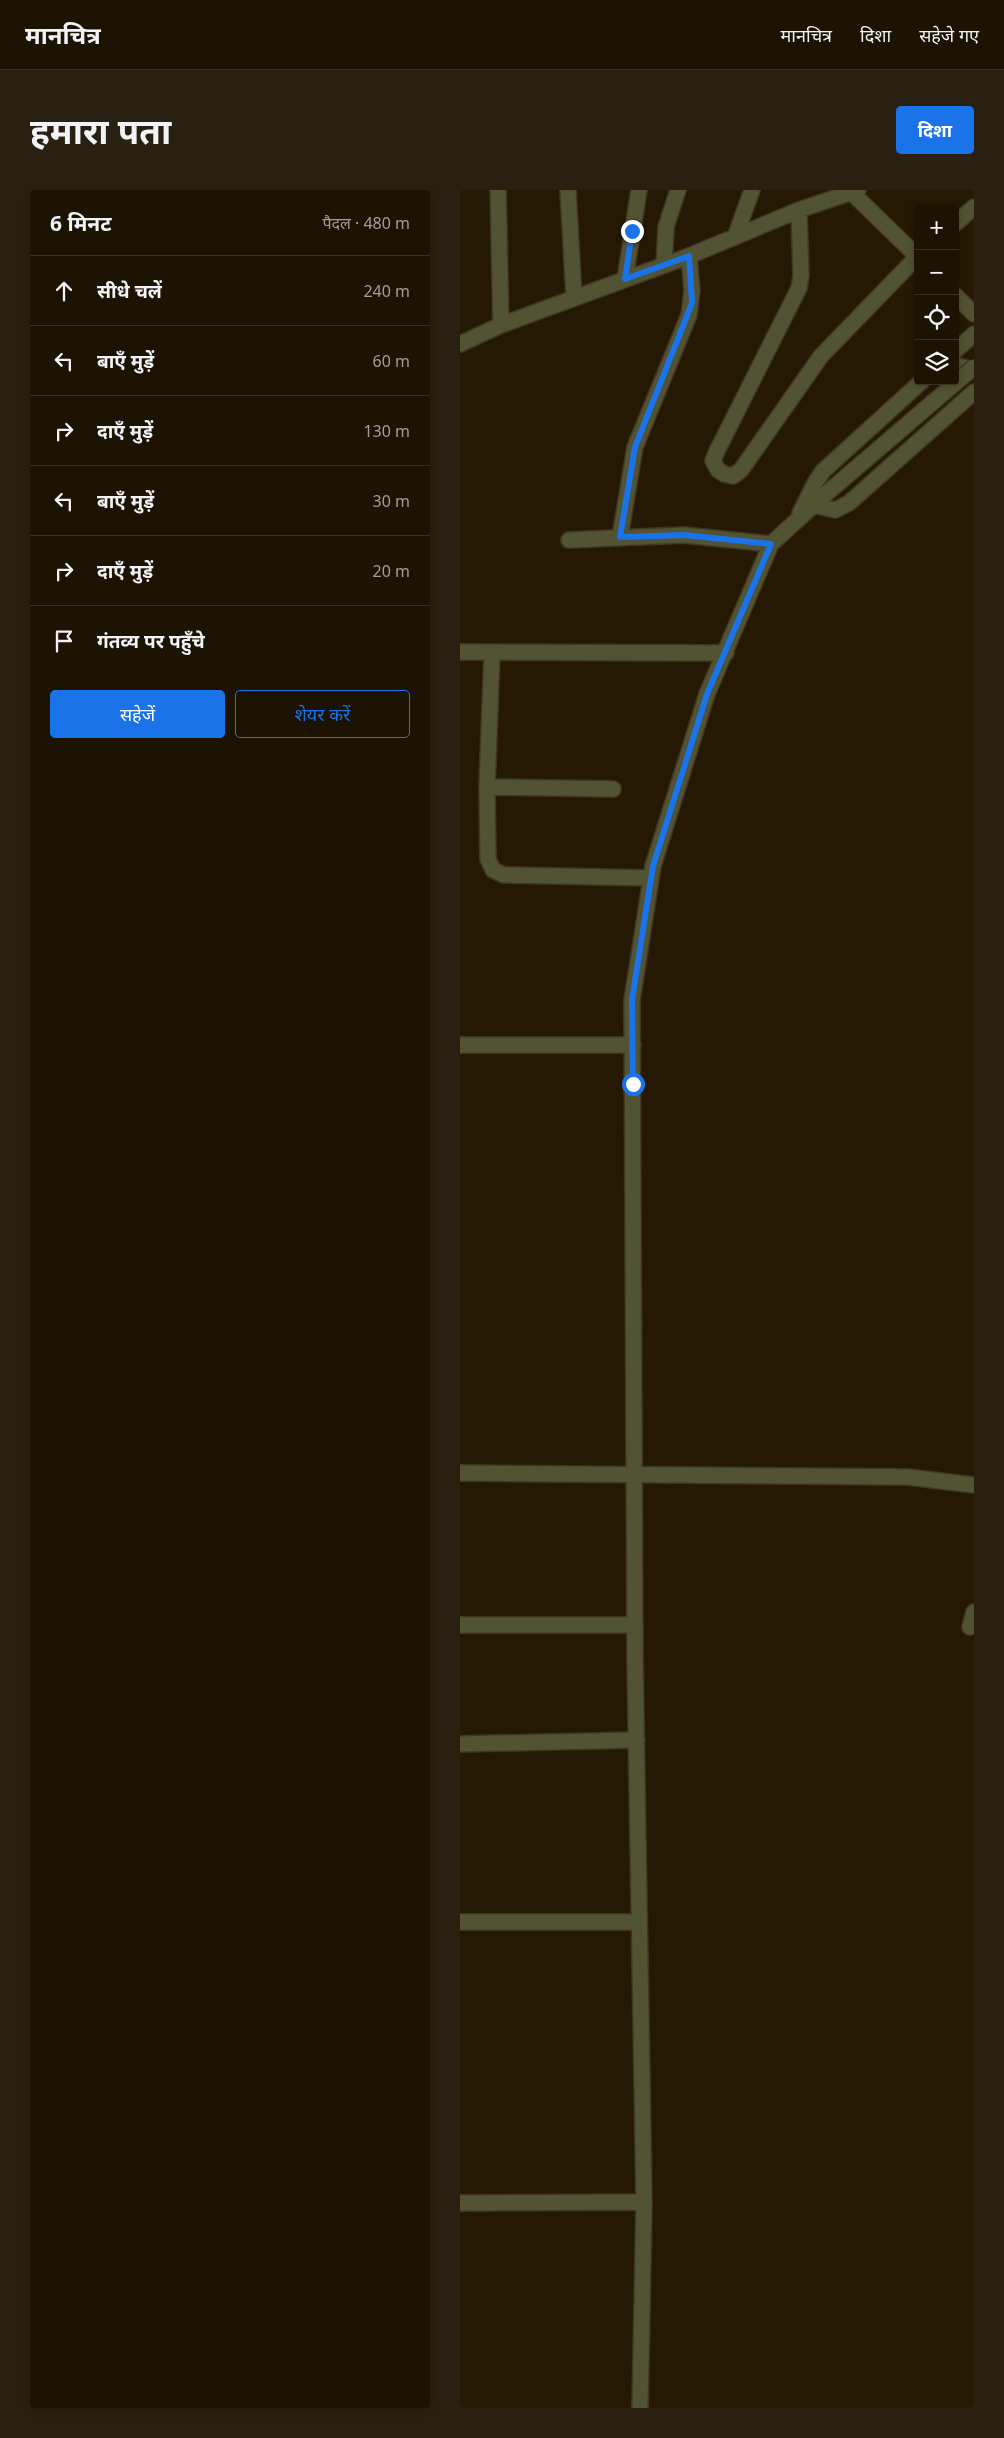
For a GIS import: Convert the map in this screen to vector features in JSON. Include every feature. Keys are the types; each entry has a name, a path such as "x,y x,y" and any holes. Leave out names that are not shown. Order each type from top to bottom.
{"street":[{"path":"498,190 501,325"},
{"path":"568,190 574,298"},
{"path":"625,279 639,190"},
{"path":"664,265 666,227 678,190"},
{"path":"735,236 752,190"},
{"path":"460,344 501,325 689,256 799,210 825,196 855,191 914,253"},
{"path":"959,220 974,207"},
{"path":"799,210 801,276 799,288 716,452 713,462 724,474 732,476 741,470 821,356 914,261"},
{"path":"620,537 635,447 692,303 689,256"},
{"path":"959,299 974,314"},
{"path":"959,347 974,334"},
{"path":"959,366 974,369"},
{"path":"640,2408 644,2202 636,1740 632,1000 651,878 707,694 771,544 813,505 974,369"},
{"path":"797,520 815,482 823,471 918,385"},
{"path":"813,505 835,510 849,503 974,392"},
{"path":"570,540 684,535 771,544"},
{"path":"460,652 726,653"},
{"path":"492,652 487,787 488,859 493,870 504,875 651,878"},
{"path":"487,787 612,790"},
{"path":"460,1045 633,1045"},
{"path":"460,1473 908,1477 974,1485"},
{"path":"970,1627 974,1612"},
{"path":"460,1625 635,1625"},
{"path":"460,1744 636,1740"},
{"path":"460,1922 640,1922"},
{"path":"460,2203 644,2202"}],"route":[{"path":"632,231 625,279 689,256 692,303 635,447 620,537 684,535 771,544 707,694 653,866 632,1000 633,1084"}]}
